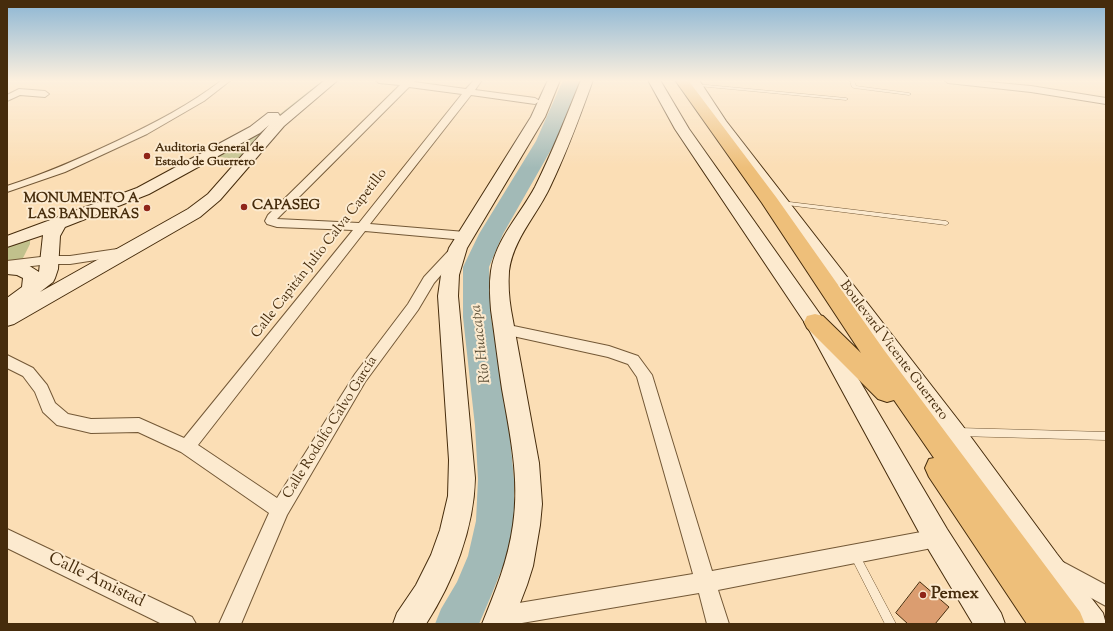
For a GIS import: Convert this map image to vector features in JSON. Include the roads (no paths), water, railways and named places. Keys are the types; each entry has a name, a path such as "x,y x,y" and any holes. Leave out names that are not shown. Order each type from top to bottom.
{"highway":[{"name":"Boulevard Vicente Guerrero","path":"694,109 798,264 861,352 1046,624"},
{"name":"Boulevard Vicente Guerrero","path":"707,109 720,131 770,201 876,356 1068,624"},
{"path":"720,131 738,145"},
{"path":"815,322 887,392"}],"main road":[{"path":"7,242 143,191 255,130 281,109"},
{"path":"7,319 194,213 214,197 241,167 265,136 296,109"},
{"path":"534,116 536,109"},
{"path":"408,624 432,586 455,524 461,495 461,458 448,296 450,275 461,242 538,109"},
{"path":"499,620 517,574 526,535 528,499 527,464 510,373 500,296 500,271 506,253 517,230 541,188 564,142 576,109"},
{"path":"541,188 554,178 562,169 585,109"},
{"path":"671,109 682,129 815,322 937,538 990,624"},
{"name":"Boulevard Vicente Guerrero","path":"711,109 954,432 1046,564 1092,624"},
{"path":"190,166 204,160 222,158 238,163 241,167"},
{"path":"7,307 31,291 46,278 49,269 48,260 51,236 58,224"},
{"path":"7,267 28,271 33,277 31,291"}],"street":[{"path":"7,189 79,163 144,132 184,109"},
{"path":"381,109 272,217 271,221 277,223 362,227 461,242"},
{"name":"Calle Capitán Julio Calva Capetillo","path":"187,447 454,109"},
{"path":"517,109 534,116"},
{"name":"Calle Rodolfo Calvo García","path":"230,624 280,510 360,378 413,307 429,280 461,242"},
{"path":"7,267 48,260 70,260 126,252"},
{"path":"504,329 609,352 633,360 644,375 704,582 718,624"},
{"path":"7,361 28,372 41,389 49,407 63,420 91,426 139,426 187,447 280,510"},
{"path":"499,620 937,538"},
{"name":"Calle Amistad","path":"10,544 185,624"},
{"path":"1046,564 1106,596"}],"lane":[{"path":"781,203 946,223"},
{"path":"954,432 1106,436"},
{"path":"855,554 891,624"}],"waterway":[{"name":"Río Huacapa","path":"456,624 471,596 487,556 495,521 496,479 492,426 477,317 476,267 491,234 546,141 559,109"}],"place":[{"name":"Auditoria General de Estado de Guerrero","path":"147,156"},
{"name":"CAPASEG","path":"244,207"},
{"name":"MONUMENTO A LAS BANDERAS","path":"147,208"},
{"name":"Pemex","path":"923,595"}]}
